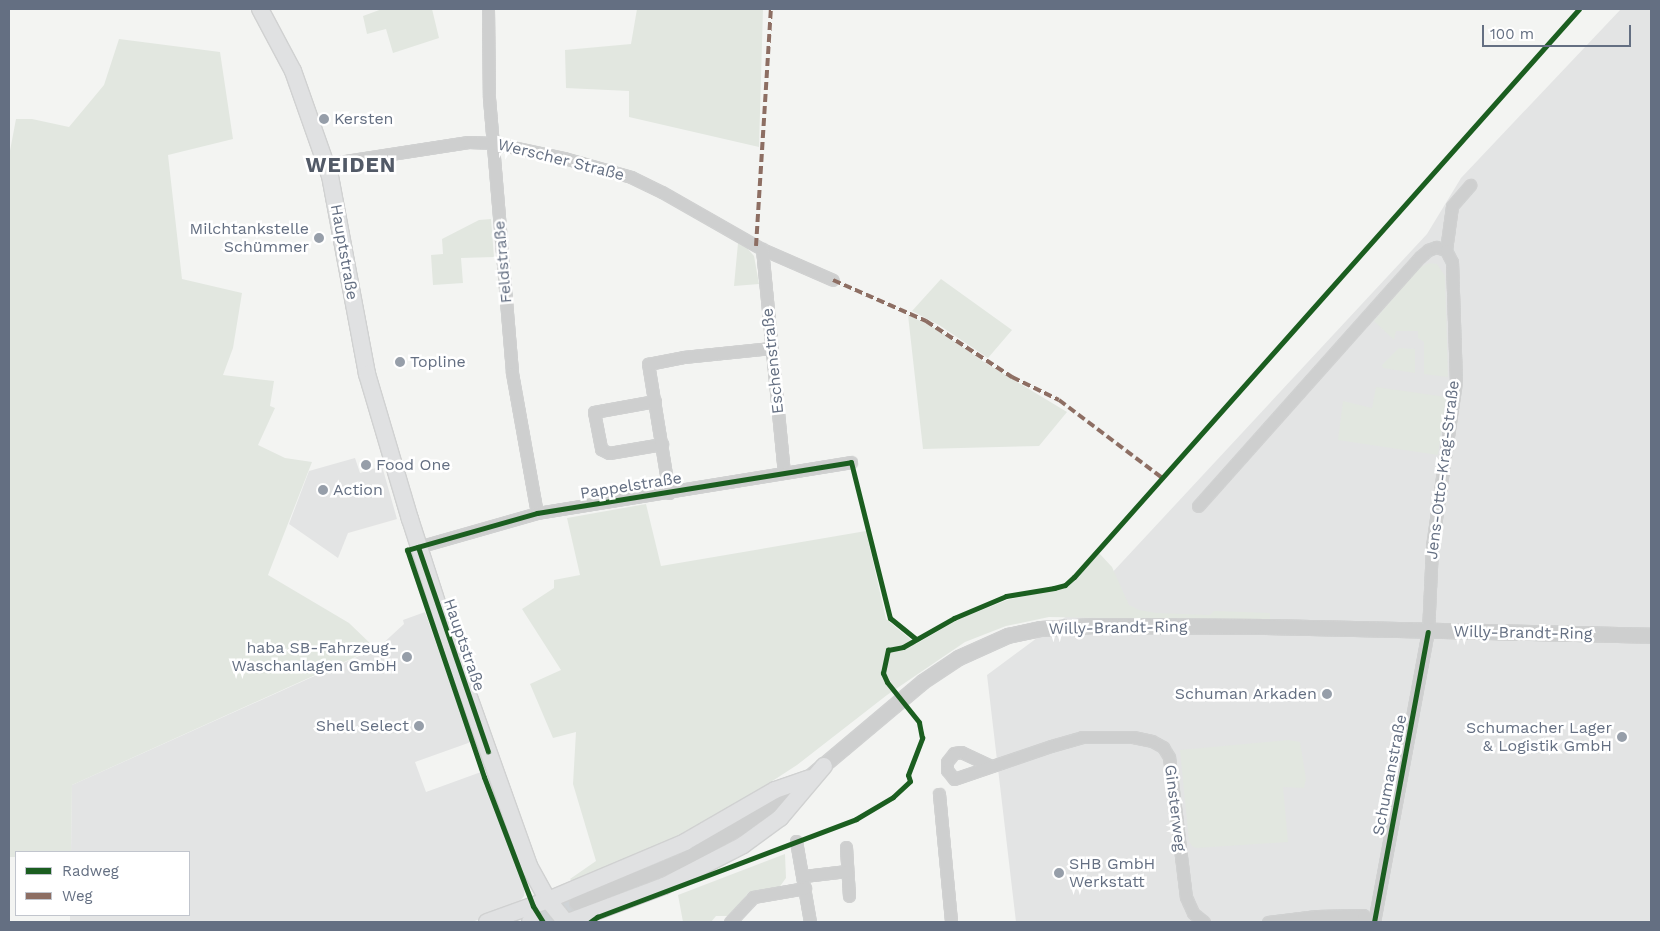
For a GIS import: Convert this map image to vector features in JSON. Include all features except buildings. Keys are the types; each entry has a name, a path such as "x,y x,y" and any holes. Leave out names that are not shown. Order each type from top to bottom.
{"main road":[{"name":"Hauptstraße","path":"260,9 293,70 326,164 342,237 367,374 418,546 529,866 548,900 567,922"},
{"path":"567,922 664,886 743,845 780,818 824,766"},
{"path":"487,922 548,900 685,842 775,790 809,778"}],"street":[{"name":"Feldstraße","path":"488,9 488,98 512,373 537,513"},
{"name":"Werscher Straße","path":"326,164 448,144 492,143 564,158 631,177 662,192 762,249 833,280"},
{"name":"Jens-Otto-Krag-Straße","path":"1428,632 1432,546 1456,382 1452,262 1446,250 1452,206 1470,185"},
{"path":"1198,506 1420,258 1428,250 1436,247 1446,250"},
{"name":"Eschenstraße","path":"762,249 784,473"},
{"path":"670,493 648,364 684,357 772,348"},
{"path":"654,402 594,412 599,440 601,449 609,452 662,444"},
{"name":"Pappelstraße","path":"418,546 537,513 670,493 851,462"},
{"name":"Willy-Brandt-Ring","path":"577,904 648,876 702,851 759,816 824,766 924,682 959,658 989,643 1026,632 1094,626 1266,627 1651,636"},
{"name":"Schumanstraße","path":"1373,922 1428,632"},
{"name":"Ginsterweg","path":"991,766 1082,737 1133,737 1152,741 1163,747 1169,757 1186,897 1193,913 1204,922"},
{"path":"939,794 951,922"},
{"path":"796,841 810,922"},
{"path":"846,846 849,896"},
{"path":"730,922 753,897 847,871"},
{"path":"1268,922 1317,916 1363,915 1373,922"}],"shaded area":[{"path":"382,9 432,9 439,38 393,53 386,29 367,34 363,16"},
{"path":"637,9 763,9 759,147 629,117 629,91 566,88 565,50 631,44"},
{"path":"1621,9 1651,9 1651,922 1016,922 987,675 1083,604 1427,234 1461,178"},
{"path":"119,39 220,52 233,139 168,155 182,279 242,293 233,348 223,375 274,381 270,406 275,408 258,445 285,458 312,462 268,575 349,623 375,648 72,785 71,851 15,851 15,857 9,857 9,156 16,119 32,119 69,127 104,85"},
{"path":"491,219 494,257 461,258 463,283 433,285 431,255 443,254 442,239 479,220"},
{"path":"738,243 747,248 754,256 759,284 734,286"},
{"path":"1429,263 1437,264 1445,276 1448,377 1424,374 1424,342 1418,338 1418,331 1396,331 1394,340 1374,321 1419,268"},
{"path":"941,279 1012,330 988,358 939,325 912,311"},
{"path":"908,315 937,329 984,362 1067,412 1039,446 923,449"},
{"path":"1399,348 1415,349 1415,373 1383,368 1382,365"},
{"path":"1376,387 1446,397 1438,455 1338,440 1343,401 1372,408"},
{"path":"355,458 360,473 382,466 397,519 348,533 338,558 289,524 309,471"},
{"path":"646,504 661,566 866,531 886,619 916,644 959,619 1007,600 1069,586 1099,553 1112,567 1129,605 1139,610 1156,613 1210,615 1214,611 1270,613 1270,621 1049,617 1006,626 965,642 887,695 797,765 694,832 573,882 570,879 596,861 573,784 576,732 553,738 530,684 561,670 522,609 554,588 554,580 580,575 567,518"},
{"path":"425,612 471,742 415,762 426,792 481,772 525,888 524,896 517,905 472,922 70,922 70,916 190,916 190,851 71,851 72,785 379,647 404,624 403,620"},
{"path":"1288,740 1300,742 1306,779 1304,788 1283,787 1288,842 1196,848 1192,846 1189,841 1180,750"},
{"path":"785,854 786,878 778,889 749,892 730,916 716,916 711,922 683,922 678,895"}],"tunnel":[{"path":"536,920 577,903"}],"marked path":[{"path":"756,246 771,9"},
{"path":"833,280 926,321 1012,377 1059,400 1161,477"}],"cycle path":[{"path":"590,922 597,917 856,819 893,797 910,781 908,775 922,738 919,722 887,682 883,673 888,650 903,647 954,618 1006,596 1065,585 1074,577 1579,9"},
{"path":"543,922 533,906 484,777 407,550 537,513 851,462 890,618 916,639"},
{"path":"418,547 488,751"},
{"path":"1374,922 1428,632"}],"place":[{"name":"Kersten","path":"324,119"},
{"name":"Milchtankstelle Schümmer","path":"319,238"},
{"name":"Topline","path":"400,362"},
{"name":"Food One","path":"366,465"},
{"name":"Action","path":"323,490"},
{"name":"haba SB-Fahrzeug- Waschanlagen GmbH","path":"407,657"},
{"name":"Schuman Arkaden","path":"1327,694"},
{"name":"Shell Select","path":"419,726"},
{"name":"Schumacher Lager & Logistik GmbH","path":"1622,737"},
{"name":"SHB GmbH Werkstatt","path":"1059,873"}],"district":[{"name":"WEIDEN","path":"351,165"}]}
